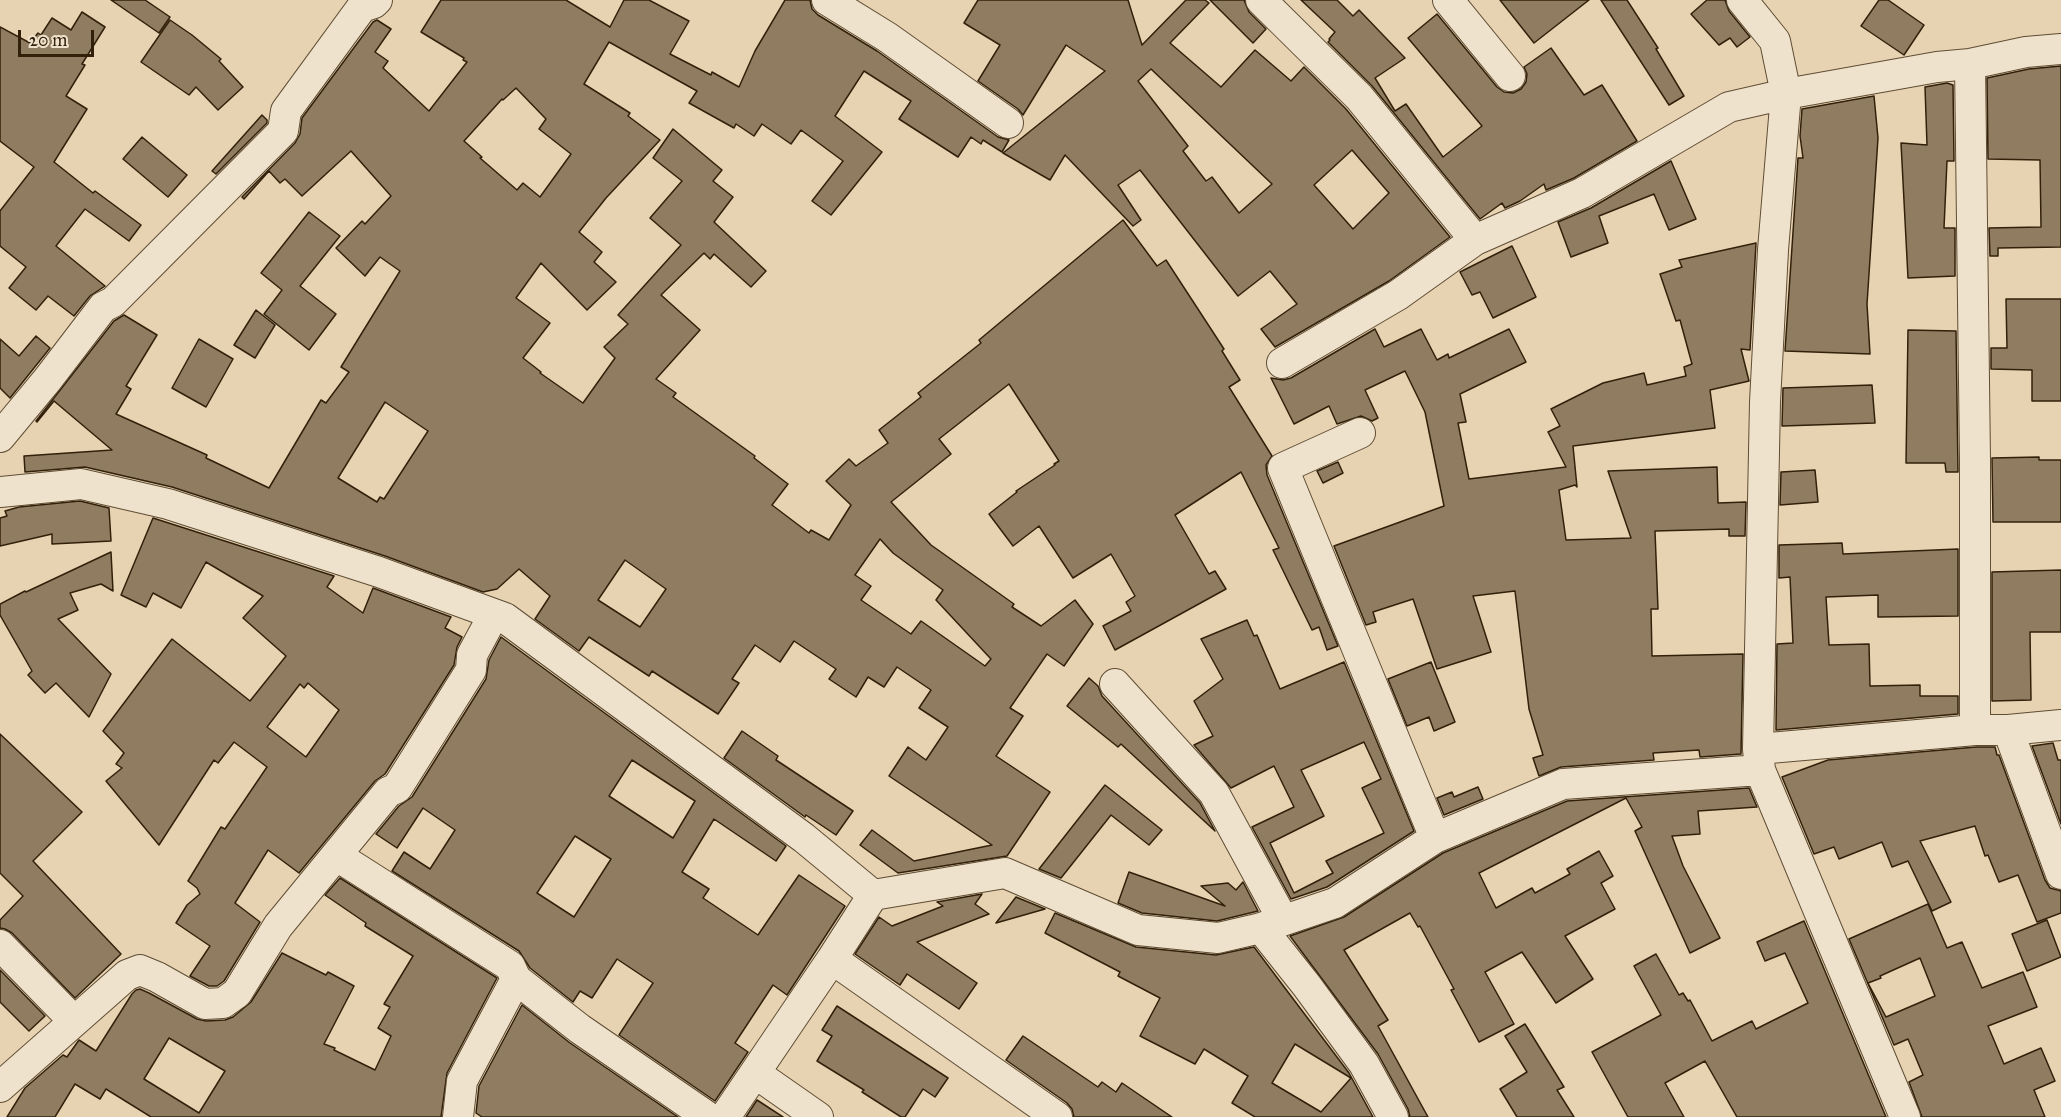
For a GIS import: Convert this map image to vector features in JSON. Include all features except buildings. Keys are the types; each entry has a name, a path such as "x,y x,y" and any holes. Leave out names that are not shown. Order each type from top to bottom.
{"street":[{"path":"0,436 48,379 103,307 112,302 283,131 286,111 362,8 377,0"},
{"path":"827,0 886,37 1008,123"},
{"path":"1448,0 1510,76"},
{"path":"1742,0 1775,41 1786,94 1773,250 1765,402 1759,759 1905,1117"},
{"path":"1265,1 1359,98 1475,240"},
{"path":"1282,363 1398,295 1475,240 1582,193 1729,107 1786,94 1937,67 1970,64 2026,52 2061,49"},
{"path":"1970,64 1975,459 1975,730"},
{"path":"1360,433 1283,468 1435,838"},
{"path":"0,492 81,484 168,504 379,572 505,618 804,838 873,895"},
{"path":"0,1087 127,975 140,970 205,1004 223,1003 237,993 278,926 338,856 388,792 397,788 471,670 472,655 494,614"},
{"path":"1114,684 1214,793 1272,924 1307,986 1364,1064 1393,1117"},
{"path":"725,1117 873,895 1005,873 1138,930 1218,938 1272,924 1335,903 1435,838 1563,784 1975,730 2008,730 2061,725"},
{"path":"2008,730 2061,873"},
{"path":"338,856 510,966 516,979 580,1029 708,1117"},
{"path":"0,945 74,1021"},
{"path":"831,959 1057,1117"},
{"path":"458,1117 462,1081 516,979"},
{"path":"755,1073 818,1117"}]}
